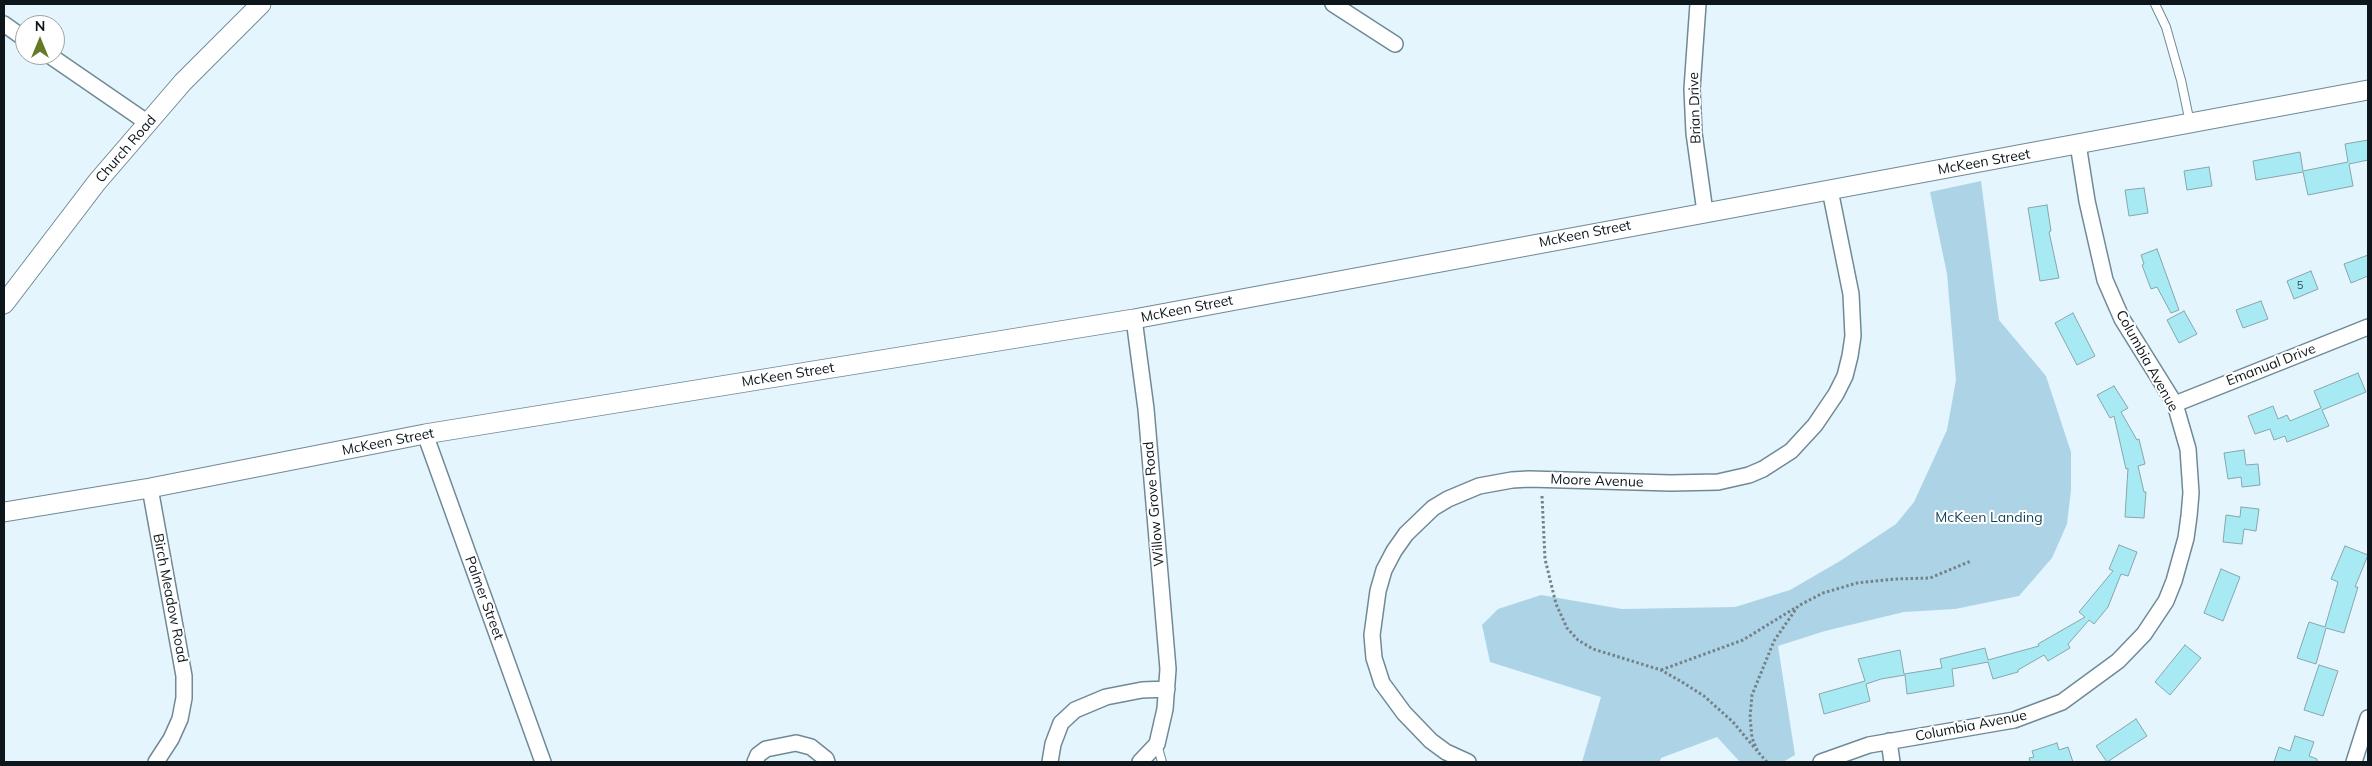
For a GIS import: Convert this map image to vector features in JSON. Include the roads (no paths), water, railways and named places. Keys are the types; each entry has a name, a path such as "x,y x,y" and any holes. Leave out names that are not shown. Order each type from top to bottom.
{"street":[{"name":"Church Road","path":"4,304 97,182 184,82 261,4"},
{"path":"1334,4 1395,44"},
{"name":"Brian Drive","path":"1698,4 1692,89 1694,133 1705,212"},
{"path":"4,24 15,32"},
{"path":"64,65 148,123"},
{"name":"McKeen Street","path":"4,512 150,488 425,434 1134,318 2368,90"},
{"name":"Columbia Avenue","path":"1820,762 1869,744 2014,720 2030,716 2062,702 2091,683 2118,661 2144,634 2166,601 2183,553 2189,516 2191,493 2188,449 2175,404 2122,319 2105,280 2087,201 2078,144"},
{"name":"Moore Avenue","path":"1468,762 1446,752 1431,741 1404,713 1382,683 1374,658 1372,635 1378,591 1384,570 1394,551 1406,534 1433,508 1448,499 1480,486 1512,480 1671,483 1733,480 1763,469 1791,451 1804,439 1836,394 1845,376 1853,336 1853,315 1848,274 1830,190"},
{"name":"Willow Grove Road","path":"1134,318 1147,418 1168,669 1162,727 1157,744 1140,762"},
{"name":"Emanual Drive","path":"2175,404 2368,327"},
{"name":"Palmer Street","path":"425,434 543,762"},
{"name":"Birch Meadow Road","path":"150,488 184,676 184,698 180,720 171,739 156,762"},
{"path":"1050,762 1053,744 1061,723 1074,710 1106,697 1142,690 1167,689"},
{"path":"2354,762 2368,718"},
{"path":"1889,741 1892,762"},
{"path":"755,762 758,755 766,749 796,743 811,747 827,762"}],"lane":[{"path":"2155,4 2166,27 2190,123"},
{"name":"Willow Grove Road","path":"1157,744 1162,762"}],"park label":[{"name":"McKeen Landing","path":"1989,518"}]}
